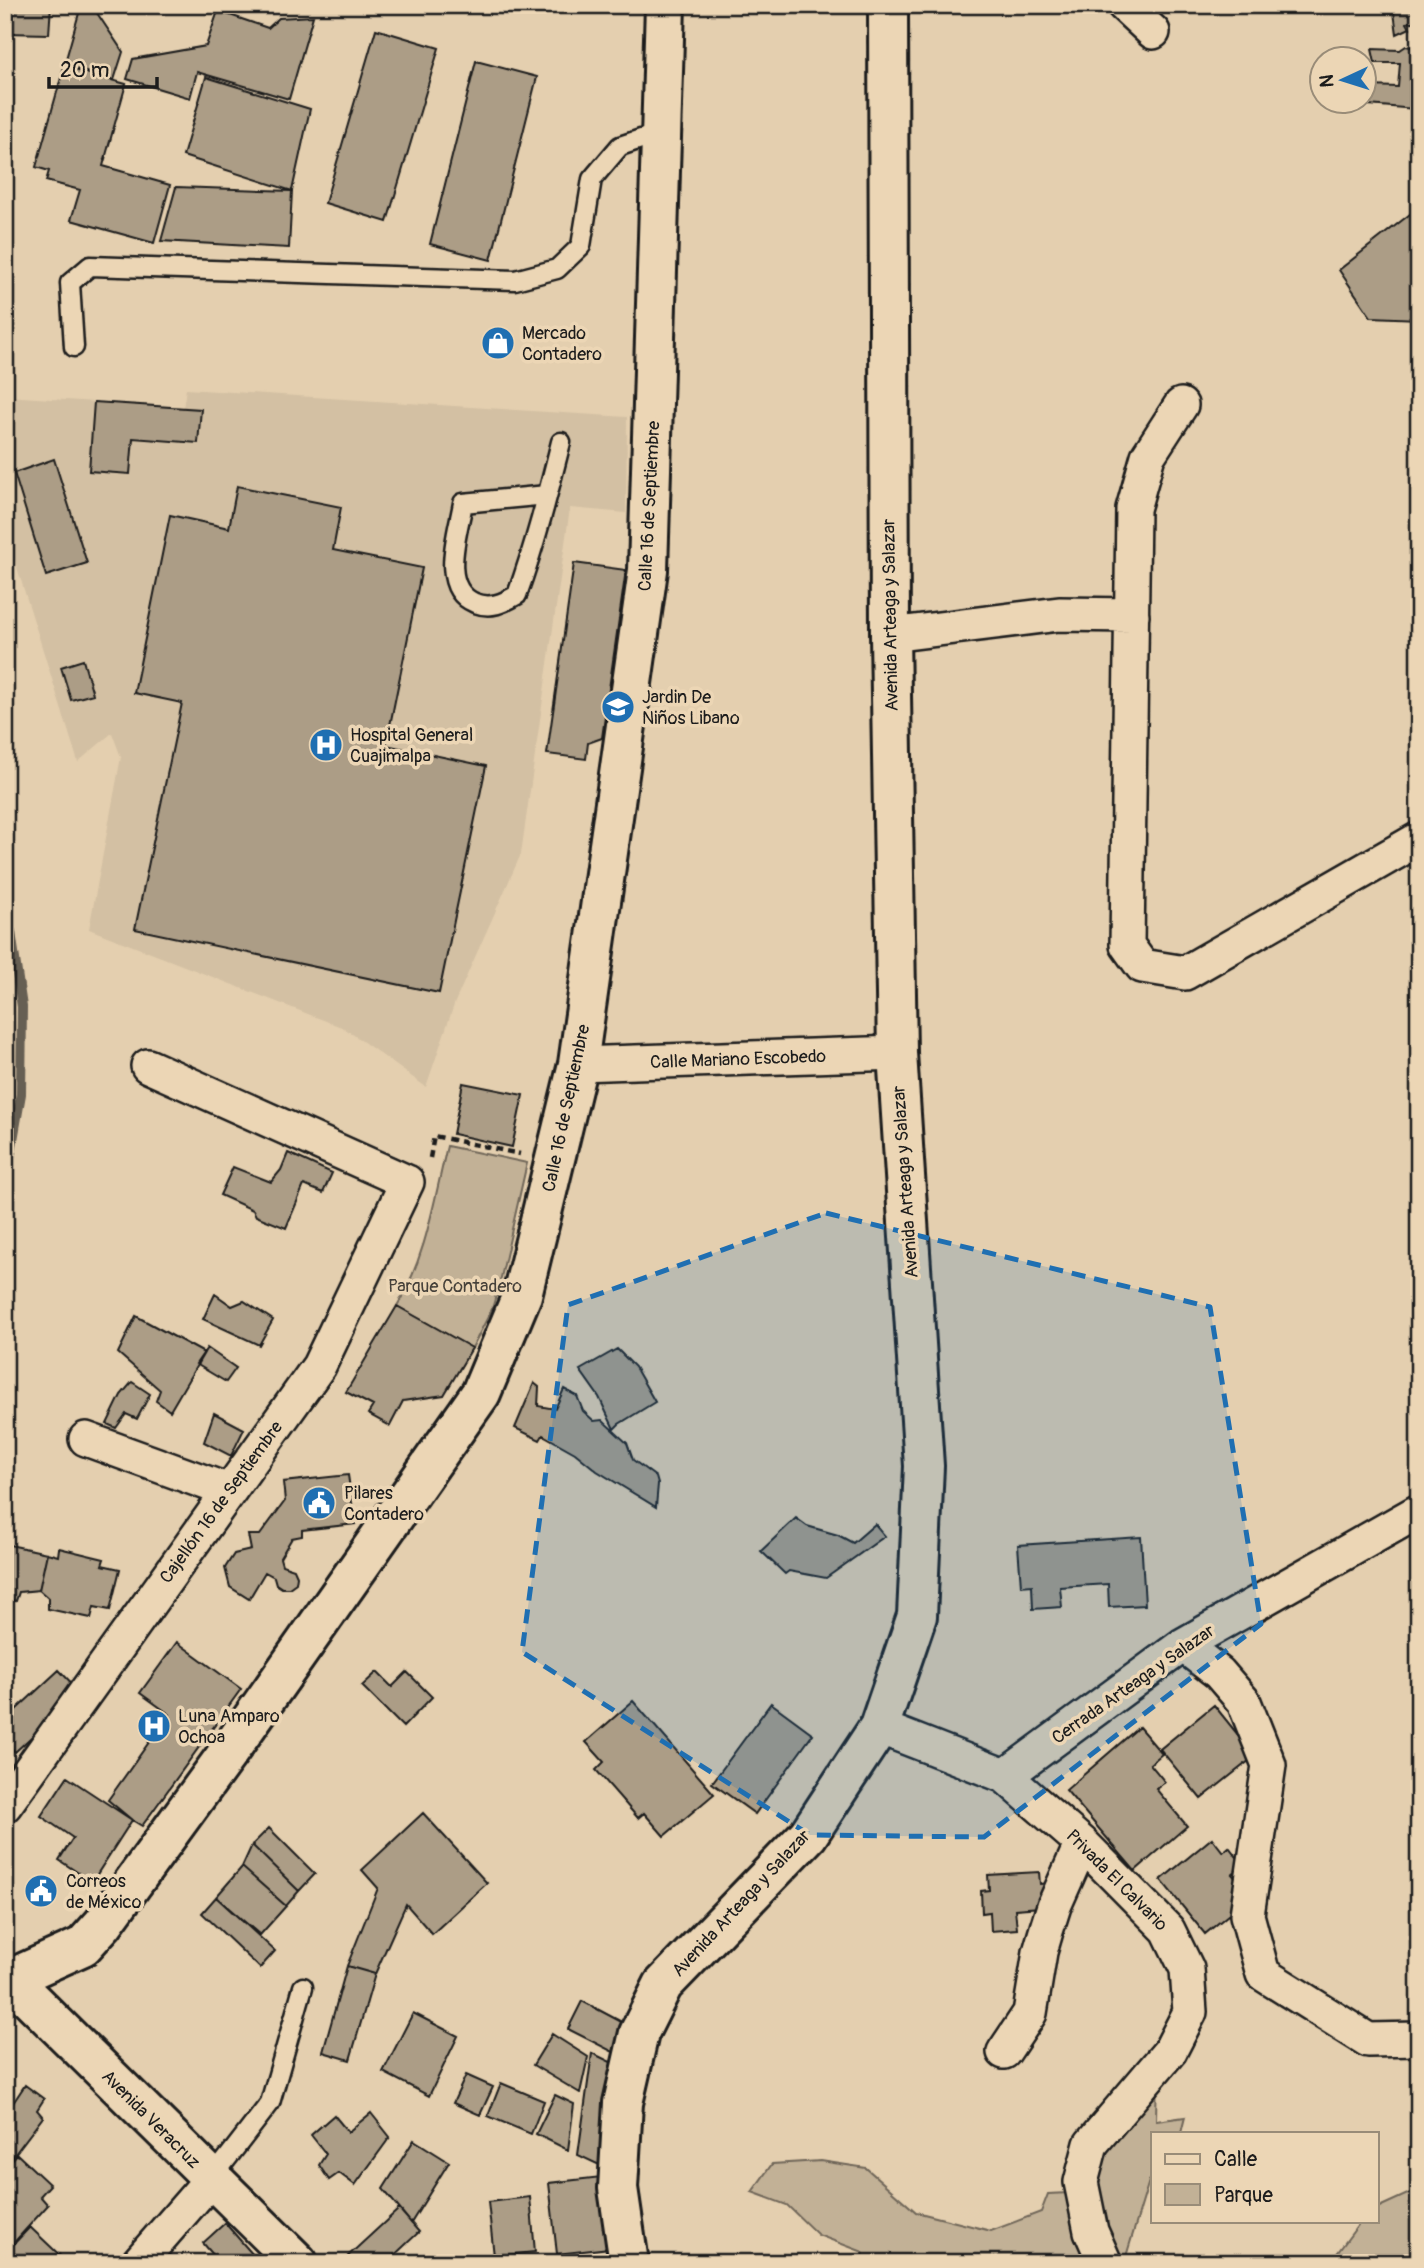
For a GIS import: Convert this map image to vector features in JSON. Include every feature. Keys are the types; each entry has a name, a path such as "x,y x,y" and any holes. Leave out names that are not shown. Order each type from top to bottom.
{"street":[{"name":"Calle 16 de Septiembre","path":"7,1980 83,1947 103,1924 230,1750 481,1393 522,1295 579,1064 648,570 665,5"},
{"name":"Avenida Arteaga y Salazar","path":"629,2263 618,2188 623,2103 639,2033 663,1985 808,1835 879,1727 917,1616 924,1466 897,1053 890,635 888,5"},
{"path":"1124,5 1153,32"},
{"path":"1181,405 1149,456 1133,509 1127,945 1142,966 1185,973 1419,839"},
{"path":"890,635 1059,614 1132,615"},
{"name":"Calle Mariano Escobedo","path":"579,1064 897,1053"},
{"name":"Cajellón 16 de Septiembre","path":"5,1805 319,1366 407,1182 148,1066"},
{"path":"86,1439 229,1491"},
{"name":"Cerrada Arteaga y Salazar","path":"1005,1776 1183,1645 1419,1511"},
{"path":"1183,1645 1219,1673 1244,1702 1269,1765 1247,1915 1263,1974 1368,2040 1419,2039"},
{"path":"879,1727 1005,1776"},
{"name":"Privada El Calvario","path":"1005,1776 1082,1843 1168,1930 1187,1969 1190,2012 1170,2051 1091,2144 1081,2182 1091,2231 1105,2263"},
{"path":"1004,2052 1030,2013 1040,1952 1047,1928 1082,1843"},
{"name":"Avenida Veracruz","path":"7,1980 298,2263"},
{"path":"138,2263 212,2178"}],"lane":[{"path":"74,347 70,283 90,266 515,280 557,269 581,246 592,179 620,146 662,132"},
{"path":"547,495 463,503 453,566 456,587 468,600 482,606 501,604 517,595 532,553 561,442"},
{"path":"212,2178 270,2103 303,1987"}],"path":[{"path":"432,1150 434,1136 555,1162"}],"highlighted area":[{"path":"826,1213 1210,1307 1261,1624 984,1837 810,1835 522,1652 568,1305"}],"shaded area":[{"name":"Hospital General Cuajimalpa","path":"186,389 627,417 626,513 570,508 521,854 455,1002 426,1087 344,1028 89,929 121,757 112,733 78,762 5,529 7,396 183,408"}],"green space":[{"name":"Parque Contadero","path":"447,1146 527,1163 492,1309 472,1348 397,1306 422,1248"},
{"path":"1157,2067 1156,2121 1185,2117 1181,2132 1151,2132 1151,2179 1124,2263 864,2263 863,2252 818,2235 787,2205 752,2192 772,2164 821,2161 866,2168 916,2212 991,2231 1041,2212 1048,2194 1070,2193 1110,2141"},
{"path":"1417,2184 1419,2263 1330,2263 1360,2222 1378,2222 1378,2208 1410,2193"}],"building":[{"path":"5,5 51,5 49,34 5,33"},
{"path":"1393,5 1419,5 1419,21 1407,23 1410,28 1397,34"},
{"path":"81,6 95,10 123,52 114,80 64,66"},
{"path":"218,11 268,28 279,18 313,16 289,99 197,72 190,98 127,79 133,59 206,46"},
{"path":"376,29 439,48 387,222 325,203"},
{"path":"1406,46 1419,52 1415,109 1378,106 1378,86 1398,87 1400,63 1378,63 1378,49 1400,50"},
{"path":"476,61 537,77 491,260 430,244"},
{"path":"64,67 126,84 103,166 170,185 154,243 71,220 80,190 46,181 49,171 36,167"},
{"path":"206,77 310,109 292,191 183,156"},
{"path":"176,187 292,191 289,248 161,241"},
{"path":"1419,207 1419,319 1371,317 1339,270"},
{"path":"94,402 201,409 198,443 133,438 130,474 89,471"},
{"path":"54,459 87,563 46,576 14,473"},
{"path":"237,486 341,507 333,550 422,568 386,745 486,766 439,993 135,929 182,703 134,693 170,515 229,528"},
{"path":"574,563 626,570 602,738 588,743 586,759 547,754"},
{"path":"83,660 93,694 71,700 61,667"},
{"path":"463,1083 523,1095 512,1147 453,1134"},
{"path":"288,1153 332,1173 323,1193 304,1185 286,1228 256,1216 253,1210 220,1195 233,1167 271,1182 281,1170"},
{"path":"215,1294 232,1306 244,1301 273,1320 259,1345 203,1319"},
{"path":"397,1306 472,1348 444,1395 403,1401 390,1426 368,1414 373,1406 346,1392"},
{"path":"136,1316 204,1353 170,1411 156,1401 160,1390 118,1353"},
{"path":"207,1348 236,1368 226,1382 196,1364"},
{"path":"617,1349 635,1367 655,1402 614,1429 599,1397 580,1370"},
{"path":"132,1382 150,1394 137,1419 126,1414 116,1428 107,1424 121,1395"},
{"path":"534,1383 539,1387 538,1406 555,1409 564,1389 577,1396 583,1411 594,1421 602,1420 627,1443 633,1460 656,1477 656,1507 543,1435 540,1440 515,1428"},
{"path":"214,1413 244,1429 231,1456 204,1442"},
{"path":"348,1475 355,1524 302,1530 302,1536 292,1538 280,1558 282,1565 294,1569 296,1583 289,1588 282,1588 276,1584 274,1577 265,1572 249,1599 230,1587 225,1568 234,1554 251,1550 248,1535 260,1535 285,1501 283,1482"},
{"path":"796,1518 807,1526 838,1535 853,1543 875,1524 885,1536 826,1578 789,1571 785,1574 761,1551"},
{"path":"1141,1537 1145,1605 1109,1607 1108,1584 1060,1587 1062,1607 1033,1609 1032,1585 1021,1586 1018,1545"},
{"path":"5,1544 47,1553 39,1590 19,1592 16,1601 5,1598"},
{"path":"59,1548 104,1559 102,1565 120,1569 110,1610 94,1607 91,1618 48,1609 48,1598 39,1590 47,1553 58,1556"},
{"path":"177,1642 241,1689 142,1826 108,1800 169,1714 140,1693"},
{"path":"59,1670 80,1692 15,1752 5,1741 5,1720"},
{"path":"377,1672 392,1687 407,1672 432,1697 403,1727 362,1686"},
{"path":"633,1701 714,1794 664,1836 644,1813 638,1818 596,1770 604,1762 586,1742"},
{"path":"771,1703 813,1734 755,1814 712,1783"},
{"path":"1214,1705 1255,1756 1201,1799 1160,1749"},
{"path":"1139,1727 1162,1754 1150,1764 1165,1782 1156,1789 1187,1826 1135,1871 1066,1790"},
{"path":"67,1777 132,1820 92,1882 59,1860 73,1838 41,1816"},
{"path":"423,1813 487,1883 432,1934 406,1904 375,1974 347,1966 378,1888 362,1870"},
{"path":"269,1828 315,1874 299,1891 252,1845"},
{"path":"1212,1838 1223,1852 1229,1847 1243,1865 1232,1874 1251,1896 1205,1934 1161,1880"},
{"path":"252,1845 299,1891 286,1906 242,1867"},
{"path":"242,1867 286,1906 260,1935 216,1897"},
{"path":"1039,1872 1040,1884 1052,1883 1054,1906 1015,1909 1017,1929 991,1931 990,1912 982,1913 981,1891 989,1890 988,1875"},
{"path":"216,1897 275,1951 260,1968 202,1913"},
{"path":"347,1966 375,1974 350,2060 323,2052"},
{"path":"582,2001 633,2028 619,2055 568,2029"},
{"path":"413,2013 458,2036 429,2096 383,2072"},
{"path":"552,2034 588,2057 580,2093 533,2065"},
{"path":"592,2053 619,2066 610,2170 578,2155"},
{"path":"466,2075 493,2087 480,2115 453,2103"},
{"path":"501,2083 544,2101 531,2134 488,2116"},
{"path":"25,2085 44,2099 37,2110 43,2117 5,2167 5,2115"},
{"path":"555,2095 574,2104 568,2150 536,2134"},
{"path":"371,2113 390,2137 355,2185 339,2173 329,2180 319,2165 326,2154 311,2135 334,2115 348,2132"},
{"path":"414,2140 449,2162 411,2223 383,2189"},
{"path":"17,2154 50,2185 40,2196 48,2205 9,2248 5,2244 5,2168"},
{"path":"601,2177 609,2248 557,2254 549,2183"},
{"path":"530,2197 535,2252 494,2256 488,2202"},
{"path":"399,2209 419,2232 386,2263 354,2263 348,2256"},
{"path":"225,2223 254,2256 247,2263 220,2263 203,2243"},
{"path":"30,2227 68,2263 24,2263 9,2249"}],"waterway":[{"path":"5,916 11,932 22,1007 21,1094 5,1186"}],"place":[{"name":"Mercado Contadero","path":"498,343"},
{"name":"Jardin De Niños Libano","path":"618,707"},
{"name":"Hospital General Cuajimalpa","path":"326,745"},
{"name":"Pilares Contadero","path":"319,1503"},
{"name":"Luna Amparo Ochoa","path":"154,1726"},
{"name":"Correos de México","path":"41,1891"}]}
